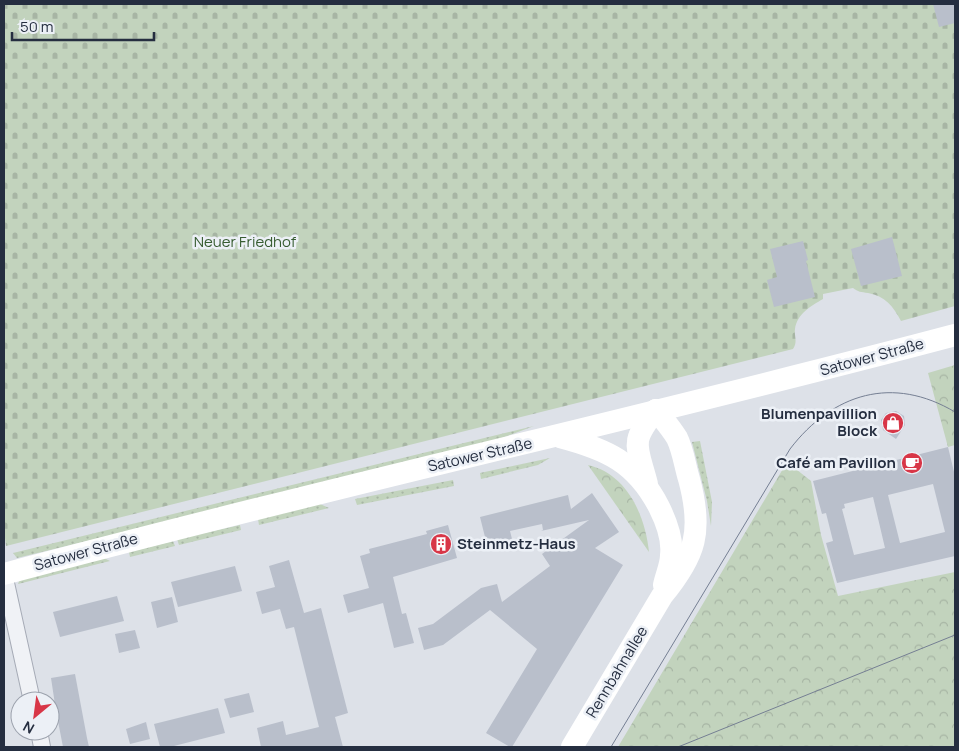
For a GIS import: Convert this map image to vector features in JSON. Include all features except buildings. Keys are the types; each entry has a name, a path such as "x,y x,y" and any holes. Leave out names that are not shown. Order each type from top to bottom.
{"main road":[{"name":"Satower Straße","path":"4,574 303,497 558,436 955,335"},
{"name":"Rennbahnallee","path":"572,747 662,596 677,578 687,559 697,526 696,505 680,448 676,438 656,410 640,429 637,444 648,486 663,515 670,537 671,556 662,596"},
{"name":"Rennbahnallee","path":"558,436 584,443 608,454 630,467 648,486"}],"street":[{"path":"4,574 30,691"}],"green space":[{"name":"Neuer Friedhof","path":"4,4 955,4 955,306 901,321 884,299 874,294 860,292 853,288 823,294 823,299 809,308 796,324 796,341 793,349 6,546 4,530"},
{"path":"955,365 955,445 948,447 928,373"},
{"path":"534,426 480,446 17,558 13,553"},
{"path":"700,441 712,502 711,526 707,501 692,442"},
{"path":"550,458 538,465 481,479 480,473"},
{"path":"787,462 811,481 821,535 838,596 955,572 955,747 618,747"},
{"path":"588,465 602,470 613,477 632,498 643,524 649,552"},
{"path":"453,480 454,486 357,505 355,499"},
{"path":"320,504 329,508 259,525 258,519"},
{"path":"240,525 241,530 179,545 177,539"},
{"path":"173,541 175,546 130,557 129,552"},
{"path":"104,558 110,561 18,584 20,579"}],"tram line":[{"path":"611,747 790,449 807,430 825,414 845,403 865,396 887,393 909,394 932,401 955,412"},
{"path":"678,747 955,635"}],"place":[{"name":"Blumenpavillion Block","path":"893,423"},
{"name":"Café am Pavillon","path":"912,463"},
{"name":"Steinmetz-Haus","path":"441,544"}]}
